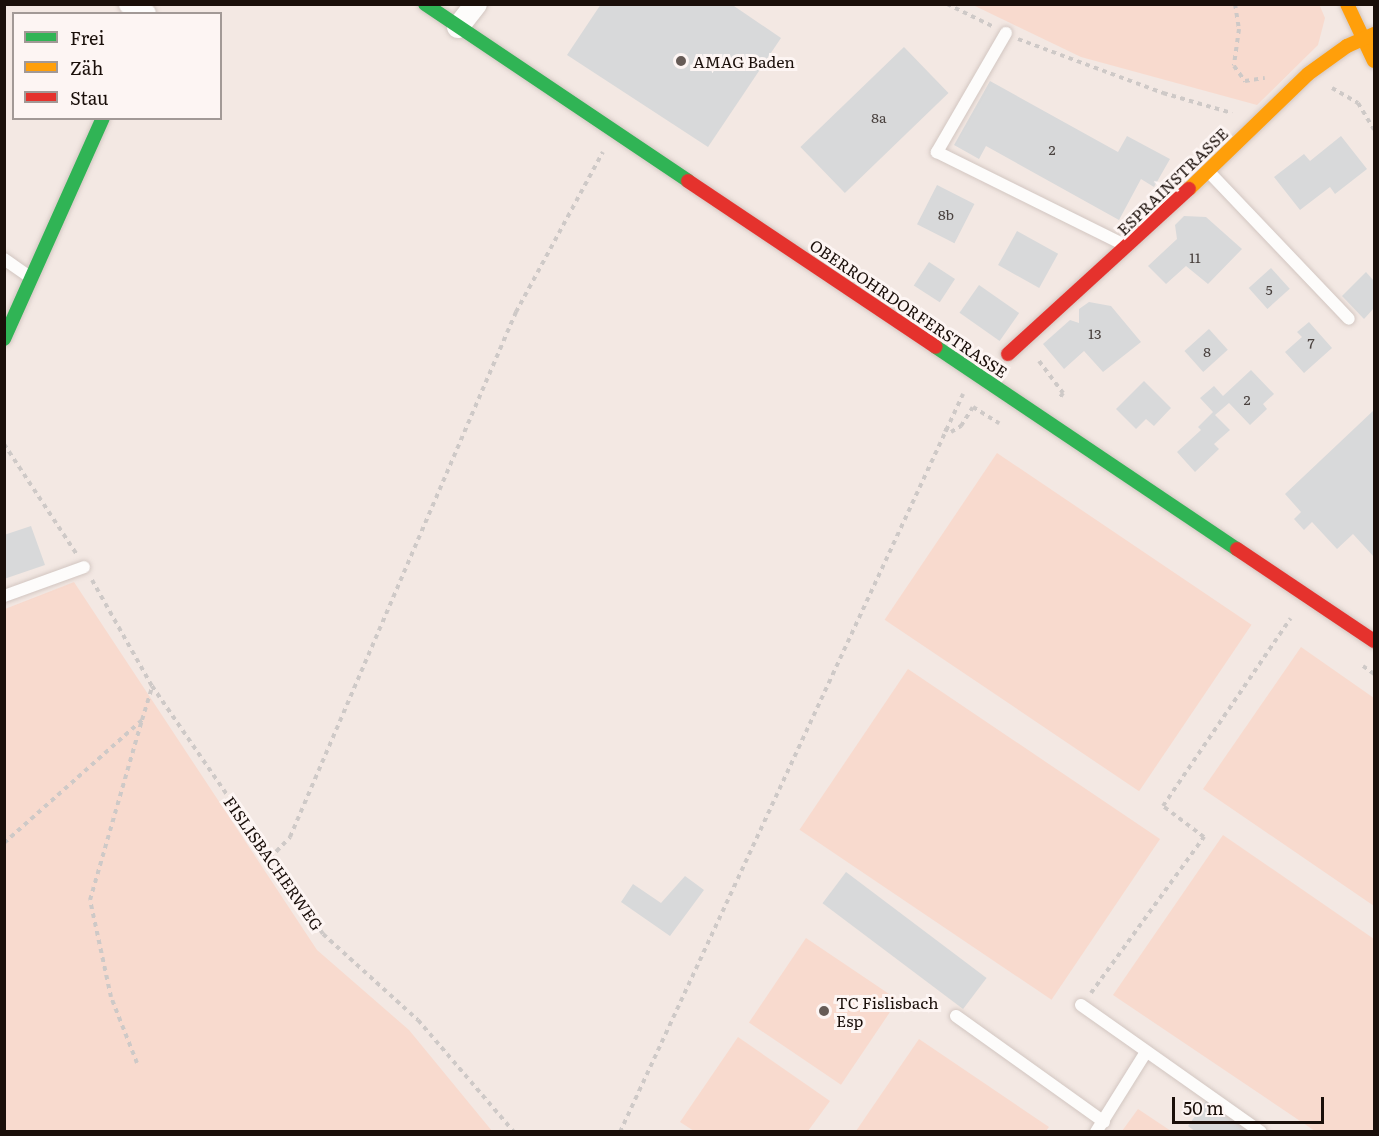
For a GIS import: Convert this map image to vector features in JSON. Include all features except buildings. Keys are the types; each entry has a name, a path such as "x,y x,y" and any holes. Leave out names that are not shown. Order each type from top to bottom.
{"main road":[{"name":"OBERROHRDORFERSTRASSE","path":"425,4 1374,641"},
{"path":"1347,4 1369,37 1374,62"},
{"name":"ESPRAINSTRASSE","path":"1008,354 1128,248 1308,74 1369,37"},
{"path":"4,339 102,120"}],"street":[{"path":"130,4 144,12"},
{"path":"458,27 476,4"}],"lane":[{"path":"1006,33 937,152 1128,248"},
{"path":"1207,170 1348,319"},
{"path":"4,259 32,278"},
{"path":"4,596 84,567"},
{"path":"1081,1005 1261,1131"},
{"path":"956,1016 1100,1127 1146,1052"}],"path":[{"path":"947,4 1006,33 1163,93 1258,120"},
{"path":"1235,4 1239,29 1234,66 1245,81 1269,78"},
{"path":"1358,103 1374,130"},
{"path":"270,858 290,837 516,312 614,130"},
{"path":"1023,340 1063,393 1058,398 1064,403"},
{"path":"620,1131 944,429 974,372"},
{"path":"944,429 951,432 961,426 973,407"},
{"path":"4,444 38,493"},
{"path":"1081,1005 1204,837 1163,806 1291,618"},
{"name":"FISLISBACHERWEG","path":"132,653 152,686 323,934 418,1020 514,1131"},
{"path":"137,1063 111,997 90,900 152,686"},
{"path":"4,843 142,720"}],"shaded area":[{"path":"1319,4 1325,18 1318,45 1257,105 1081,57 973,5"},
{"path":"997,453 1252,625 1139,791 885,620"},
{"path":"74,582 317,950 409,1030 492,1131 5,1131 5,609"},
{"path":"1301,647 1374,698 1374,906 1203,789"},
{"path":"908,669 1160,839 1052,1000 800,830"},
{"path":"1223,835 1374,939 1374,1131 1315,1131 1113,995"},
{"name":"TC Fislisbach Esp","path":"806,938 898,1000 841,1085 749,1023"},
{"path":"738,1037 830,1101 808,1131 694,1131 680,1122"},
{"path":"919,1039 1049,1127 1046,1131 856,1131"},
{"path":"1138,1109 1171,1131 1122,1131"}],"traffic: fast":[{"path":"425,4 688,181"},
{"path":"4,339 102,120"},
{"path":"936,347 1237,549"}],"traffic: slow":[{"path":"1347,4 1374,61"},
{"path":"1189,189 1308,74 1347,46 1374,34"}],"traffic: jam":[{"path":"688,181 936,347"},
{"path":"1008,354 1189,189"},
{"path":"1237,549 1374,641"}],"place":[{"name":"AMAG Baden","path":"681,61"},
{"name":"TC Fislisbach Esp","path":"824,1011"}]}
